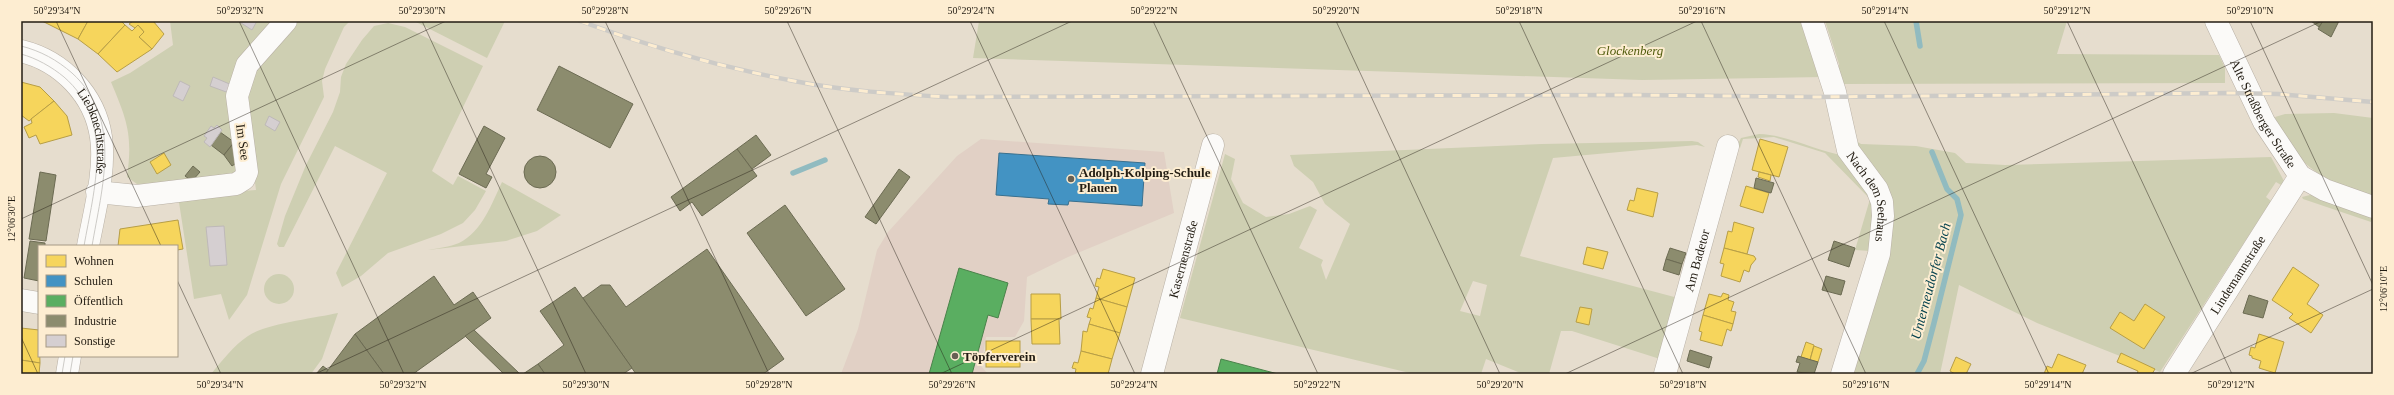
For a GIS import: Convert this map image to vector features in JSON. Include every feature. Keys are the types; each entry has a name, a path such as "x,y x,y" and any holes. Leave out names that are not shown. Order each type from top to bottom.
{"street":[{"name":"Im See","path":"97,192 137,196 236,184 244,178 247,172 237,96 247,65 286,21"},
{"name":"Nach dem Seehaus","path":"1812,21 1835,92 1848,150 1877,190 1882,202 1883,216 1879,254 1842,374"},
{"name":"Alte Straßberger Straße","path":"2216,21 2264,122 2300,176 2325,190 2373,207"},
{"name":"Liebknechtstraße","path":"21,51 57,66 76,83 89,101 97,118 101,138 102,157 88,245"},
{"name":"Kasernenstraße","path":"1152,374 1213,145"},
{"name":"Am Badetor","path":"1666,374 1728,146"},
{"name":"Lindemannstraße","path":"2174,374 2300,176"},
{"path":"21,300 38,303"},
{"path":"66,374 70,357"}],"shaded area":[{"path":"981,139 1164,152 1174,213 1068,257 1027,277 1024,321 1015,337 986,337 981,366 988,374 841,374 858,329 877,250 888,232 957,156"}],"green space":[{"path":"170,21 281,21 240,72 243,161 235,175 190,183 137,184 127,177 129,162 129,139 125,118 111,82 130,73 173,45"},
{"path":"298,21 350,21 344,27 325,69 322,81 324,97 281,184 247,295 229,320 221,294 194,299 178,196 256,190 246,112 247,83 268,48"},
{"path":"414,21 505,21 487,58"},
{"name":"Glockenberg","path":"979,21 1802,21 1823,77 1642,80 973,58"},
{"path":"1825,21 2067,21 2057,54 2219,55 2225,68 2225,83 1839,84 1839,64"},
{"path":"388,23 405,27 483,66 432,171 453,185 458,176 486,191 475,210 463,223 441,234 388,253 361,276 342,287 336,273 387,173 335,146 284,247 279,247 277,244 285,216 306,165 333,112 340,92 341,77 346,64 362,40 374,26"},
{"path":"2334,113 2373,118 2373,198 2325,178 2303,161 2284,135 2275,117 2285,114"},
{"path":"1759,134 1782,137 1825,151 1847,156 1876,198 1870,251 1855,250 1870,199 1825,153 1774,137 1743,139 1740,148 1738,144 1741,138"},
{"path":"1848,136 1861,144 1916,146 1955,153 1966,163 2005,165 2271,157 2284,181 2281,185 2276,182 2266,197 2271,201 2160,372 2037,323 1959,285 1940,374 1846,374 1884,237"},
{"path":"1692,141 1698,142 1705,147 1697,145 1553,158 1520,256 1678,298 1660,359 1572,331 1561,331 1549,374 1523,374 1486,359 1481,374 1414,374 1180,318 1225,154 1235,159 1231,179 1243,203 1266,217 1289,214 1310,206 1317,210 1299,248 1323,260 1321,265 1326,280 1350,224 1325,204 1313,182 1294,166 1290,155 1542,144","holes":["1473,281 1487,285 1480,316 1460,311"]},
{"path":"502,182 561,215 537,231 506,241 428,250 459,243 474,232 490,208"},
{"path":"2318,193 2373,217 2371,222 2303,199 2302,197"},
{"path":"279,274 290,278 294,289 290,300 279,304 268,300 264,289 268,278"},
{"path":"338,313 322,359 311,374 211,374 237,344 256,332 278,325"}],"building: Wohnen":[{"path":"42,21 88,21 78,39"},
{"path":"88,21 121,21 125,25 98,54 78,39"},
{"path":"133,21 153,21 164,34 152,49 139,37 144,32 138,25 135,28 129,24"},
{"path":"125,25 132,31 138,25 144,32 139,37 152,49 117,72 98,54"},
{"path":"21,82 40,87 54,101 29,121 21,115"},
{"path":"54,101 67,116 72,135 40,144 36,135 29,138 24,127 32,123 31,119"},
{"path":"1760,139 1788,147 1779,177 1752,170"},
{"path":"164,153 171,165 157,174 150,162"},
{"path":"1759,172 1771,175 1770,181 1758,177"},
{"path":"1746,186 1769,193 1763,213 1740,206"},
{"path":"1637,188 1658,193 1653,217 1627,210 1630,200 1634,201"},
{"path":"178,220 183,249 178,250 178,245 118,245 120,229"},
{"path":"1734,222 1754,228 1747,254 1724,248 1728,231 1732,232"},
{"path":"1587,247 1608,252 1603,269 1583,264"},
{"path":"1724,248 1754,256 1756,259 1751,265 1749,272 1744,270 1740,282 1721,276 1724,264 1720,263"},
{"path":"2293,267 2319,285 2307,304 2323,315 2311,333 2289,318 2293,314 2272,300"},
{"path":"1103,269 1135,278 1127,307 1096,298 1099,287 1095,286 1097,278 1100,279"},
{"path":"1723,293 1729,295 1728,300 1734,302 1731,311 1736,312 1733,324 1703,315 1709,294 1721,297"},
{"path":"1031,294 1060,294 1061,319 1031,319"},
{"path":"1096,298 1127,307 1120,333 1089,324 1091,318 1087,317 1090,308 1093,309"},
{"path":"2145,304 2165,317 2144,349 2110,328 2120,312 2134,321"},
{"path":"1580,307 1592,309 1589,325 1576,322"},
{"path":"1703,315 1733,324 1731,331 1727,329 1722,346 1700,340 1702,332 1699,331"},
{"path":"1031,319 1059,319 1060,344 1032,344"},
{"path":"1089,324 1120,333 1112,359 1081,351 1083,331 1087,332"},
{"path":"21,328 38,330 38,357 40,357 40,363 21,360"},
{"path":"2259,334 2284,342 2275,373 2259,368 2261,361 2252,358 2252,356 2249,355 2251,347 2255,348"},
{"path":"986,341 1020,341 1020,367 986,367"},
{"path":"1806,342 1814,345 1810,360 1801,357"},
{"path":"1814,346 1822,349 1818,362 1810,360"},
{"path":"1081,351 1112,359 1108,374 1075,374 1076,369 1072,368 1074,362 1078,363"},
{"path":"2121,353 2155,369 2152,374 2137,374 2138,371 2117,362"},
{"path":"2058,354 2086,365 2082,374 2044,374 2047,366 2052,368"},
{"path":"1956,357 1971,364 1966,374 1955,374 1950,371"},
{"path":"21,360 40,363 39,374 21,374"}],"building: Schulen":[{"name":"Adolph-Kolping-Schule Plauen","path":"999,153 1145,163 1142,206 1069,201 1068,205 1048,204 1049,199 996,195"}],"building: Öffentlich":[{"path":"959,268 1008,283 998,318 988,315 972,374 929,374"},
{"path":"1221,359 1278,374 1217,374"}],"building: Industrie":[{"path":"2311,21 2323,21 2319,27"},
{"path":"2323,21 2339,21 2331,37 2318,29"},
{"path":"559,66 633,104 610,148 537,110"},
{"path":"484,126 505,138 486,174 492,177 486,188 459,174"},
{"path":"220,132 234,142 224,155 211,145"},
{"path":"756,135 771,155 752,169 737,149"},
{"path":"232,145 242,159 232,166 224,155"},
{"path":"737,149 757,176 702,216 692,202 680,211 671,197"},
{"path":"537,156 543,156 552,160 556,172 552,184 543,188 537,188 528,184 524,175 524,169 528,160"},
{"path":"193,166 200,172 192,181 185,176"},
{"path":"899,169 910,177 876,224 865,217"},
{"path":"40,172 56,175 46,241 29,239"},
{"path":"1756,178 1774,183 1771,193 1754,188"},
{"path":"785,205 845,289 806,316 747,233"},
{"path":"30,241 45,243 45,245 38,245 38,281 24,278"},
{"path":"1834,241 1855,248 1849,267 1828,260"},
{"path":"1670,248 1686,253 1682,264 1666,259"},
{"path":"707,249 784,359 763,374 636,374 583,298 601,285 610,285 626,307"},
{"path":"1666,259 1682,264 1679,275 1663,270"},
{"path":"434,276 454,305 473,292 491,318 413,374 384,374 355,334"},
{"path":"1826,276 1845,281 1841,295 1822,290"},
{"path":"575,287 632,368 623,374 545,374 538,364 564,345 540,311"},
{"path":"2249,295 2268,301 2263,318 2243,313"},
{"path":"474,330 520,374 504,374 465,336"},
{"path":"355,334 384,374 325,374"},
{"path":"1690,350 1712,357 1709,368 1687,361"},
{"path":"1798,356 1818,362 1814,374 1797,372 1800,363 1796,362"},
{"path":"538,364 545,374 523,374"},
{"path":"323,366 328,370 325,374 316,374"}],"building: Sonstige":[{"path":"238,21 257,21 252,30"},
{"path":"213,77 232,85 229,93 210,86"},
{"path":"180,81 190,86 183,101 173,96"},
{"path":"269,116 280,122 275,131 265,125"},
{"path":"217,125 222,130 210,147 204,142 207,138 204,136 211,126 214,128"},
{"path":"224,226 227,265 210,266 206,227"}],"waterway":[{"name":"Unterneudorfer Bach","path":"1916,21 1920,46"},
{"name":"Unterneudorfer Bach","path":"1917,374 1924,361 1961,215 1957,199 1947,189 1932,152"},
{"path":"793,173 825,160"}],"tram line":[{"path":"21,46 48,56 72,73 88,91 98,111 103,132 105,155 104,177 92,245"},
{"path":"21,54 44,63 64,77 80,95 90,114 95,135 97,157 96,179 84,245"},
{"path":"62,374 65,357"},
{"path":"70,374 73,357"}],"railway":[{"path":"580,21 686,56 766,75 851,90 948,97 1632,95 1816,97 2230,93 2278,94 2373,102"}],"place":[{"name":"Adolph-Kolping-Schule Plauen","path":"1071,179"},
{"name":"Töpferverein","path":"955,356"}]}
